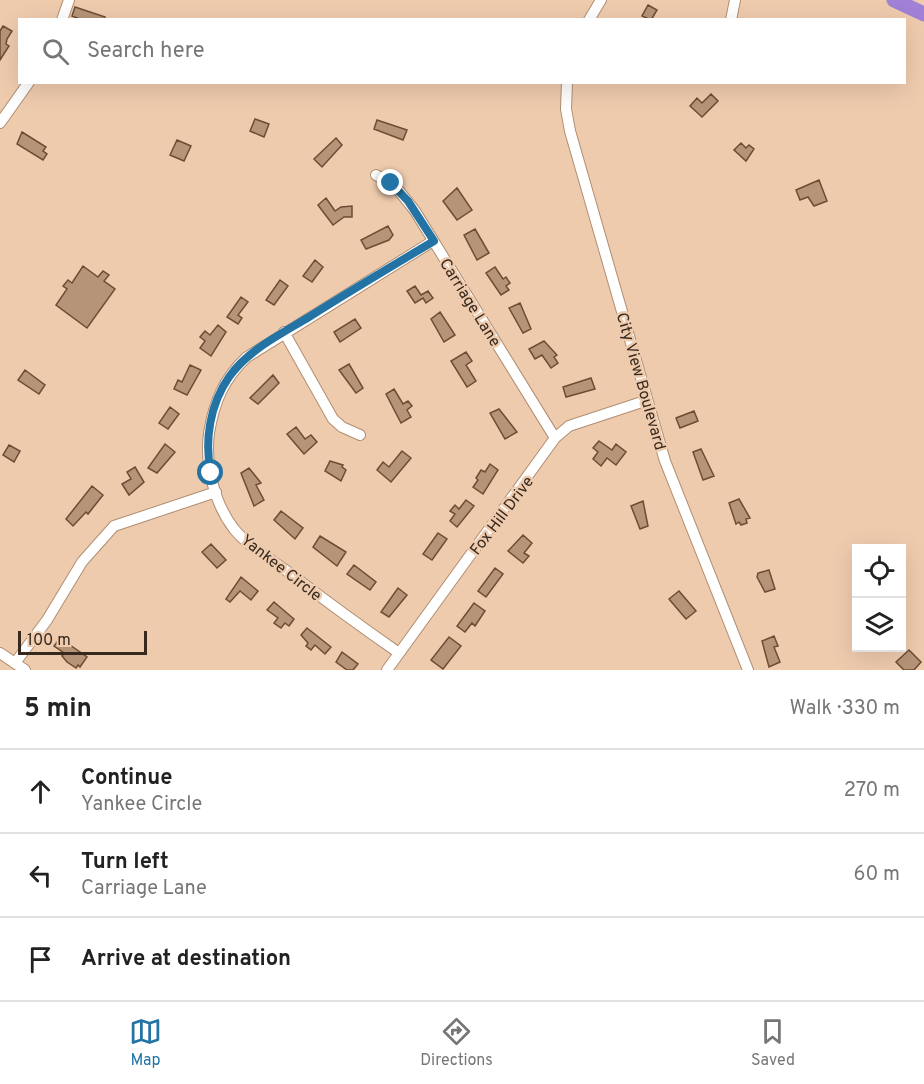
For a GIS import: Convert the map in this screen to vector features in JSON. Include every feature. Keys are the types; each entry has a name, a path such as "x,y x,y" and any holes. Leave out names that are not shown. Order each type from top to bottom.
{"street":[{"path":"63,18 69,0"},
{"path":"590,18 601,0"},
{"path":"731,18 735,0"},
{"path":"0,123 28,84"},
{"name":"City View Boulevard","path":"567,84 566,109 570,131 645,401 664,461 748,670"},
{"name":"Carriage Lane","path":"376,176 396,187 434,241 555,438"},
{"name":"Yankee Circle","path":"399,653 240,536 226,517 216,492 208,453 212,416 218,396 228,378 242,362 284,332 434,241"},
{"path":"284,332 333,419 342,427 360,435"},
{"name":"Fox Hill Drive","path":"387,670 549,451 555,438 569,426 645,401"},
{"path":"15,663 51,614 82,562 114,526 216,492"},
{"path":"0,653 25,670"}],"building":[{"path":"648,5 657,10 652,18 642,16"},
{"path":"75,7 105,17 77,18 72,16"},
{"path":"3,26 12,31 6,44 9,46 0,60 0,31"},
{"path":"711,94 718,101 702,117 690,106 697,98 702,103"},
{"path":"255,119 269,124 264,137 250,131"},
{"path":"377,120 407,130 403,140 374,129"},
{"path":"22,132 46,147 43,151 47,154 43,160 17,144"},
{"path":"336,138 342,145 322,167 314,159"},
{"path":"177,140 191,146 184,161 170,155"},
{"path":"741,143 746,148 749,145 754,149 746,161 734,150"},
{"path":"819,180 827,201 814,206 808,197 800,200 796,190"},
{"path":"457,188 472,210 457,220 443,201"},
{"path":"326,198 335,211 341,207 352,206 352,217 344,217 333,225 318,205"},
{"path":"388,226 393,235 389,240 366,249 361,240"},
{"path":"475,229 489,253 477,260 464,235"},
{"path":"315,260 323,267 312,282 303,276"},
{"path":"83,266 98,277 103,271 109,275 104,281 115,289 87,328 56,305 67,289 63,286 68,280 72,283"},
{"path":"495,267 503,279 506,277 510,283 506,286 509,290 501,295 486,273"},
{"path":"280,280 288,286 274,305 266,300"},
{"path":"415,286 421,295 428,291 433,298 426,303 423,298 415,303 407,291"},
{"path":"241,297 248,302 238,315 242,318 238,324 227,317"},
{"path":"520,303 531,329 523,333 509,308"},
{"path":"440,312 455,335 444,342 431,319"},
{"path":"355,319 361,328 340,342 334,332"},
{"path":"218,325 226,332 211,356 200,348 205,341 200,337 205,331 210,335"},
{"path":"544,341 557,355 554,357 558,363 551,368 542,355 535,359 529,349"},
{"path":"466,352 472,361 466,365 476,381 467,387 451,361"},
{"path":"349,364 363,388 356,393 339,370"},
{"path":"190,365 201,370 187,395 174,389 178,380 182,382"},
{"path":"25,370 45,385 39,394 18,380"},
{"path":"273,375 279,383 258,404 250,398"},
{"path":"591,378 595,389 566,397 563,387"},
{"path":"394,389 403,404 408,401 412,406 407,410 411,417 401,423 386,394"},
{"path":"170,407 179,414 168,429 159,423"},
{"path":"499,409 517,432 505,439 490,413"},
{"path":"694,411 698,421 680,428 676,418"},
{"path":"296,427 305,439 311,435 317,442 304,454 287,434"},
{"path":"599,441 612,450 616,444 626,452 616,465 607,458 601,466 593,459 598,452 593,448"},
{"path":"165,444 175,452 157,473 148,468"},
{"path":"9,445 20,451 14,462 3,455"},
{"path":"701,449 714,476 703,480 693,452"},
{"path":"402,451 411,458 391,482 377,470 383,462 389,467"},
{"path":"330,461 343,465 342,467 346,470 341,481 325,471"},
{"path":"490,464 498,470 483,494 473,487 481,470 485,472"},
{"path":"135,467 144,482 129,495 122,484 131,479 127,472"},
{"path":"249,468 261,483 256,485 264,500 254,506 241,473"},
{"path":"92,486 103,495 88,514 86,512 73,526 66,519"},
{"path":"739,499 750,518 746,519 747,523 741,525 739,522 736,524 729,503"},
{"path":"466,500 474,506 457,527 450,521 455,514 450,511 455,505 459,509"},
{"path":"643,501 648,526 640,529 631,506"},
{"path":"281,511 303,528 295,539 274,520"},
{"path":"438,533 447,539 432,560 423,554"},
{"path":"523,535 532,543 524,553 529,556 523,563 508,551"},
{"path":"320,536 346,552 337,566 313,547"},
{"path":"211,544 226,560 217,568 202,552"},
{"path":"354,565 376,582 370,590 347,574"},
{"path":"495,568 503,574 486,597 478,591"},
{"path":"769,570 775,589 765,592 757,577 758,573"},
{"path":"241,577 258,591 251,600 240,591 230,602 226,599"},
{"path":"398,588 407,595 389,617 381,612"},
{"path":"679,591 696,611 686,619 669,599"},
{"path":"274,602 294,619 289,626 285,623 281,628 274,623 278,618 267,610"},
{"path":"474,603 485,611 475,626 472,623 465,632 457,626"},
{"path":"307,628 331,647 325,654 315,645 311,650 306,646 308,643 301,635"},
{"path":"774,636 778,646 774,647 780,662 769,667 762,641"},
{"path":"449,637 461,646 443,669 431,660"},
{"path":"60,638 87,657 80,667 78,665 76,668 67,662 62,656 64,653 54,646"},
{"path":"909,650 921,662 914,670 904,670 896,662"},
{"path":"342,652 358,664 353,670 347,670 336,662"}],"waterway":[{"path":"894,0 924,14"}],"route":[{"path":"211,473 208,453 213,410 221,390 237,367 271,340 434,241 408,201 391,183"}]}
